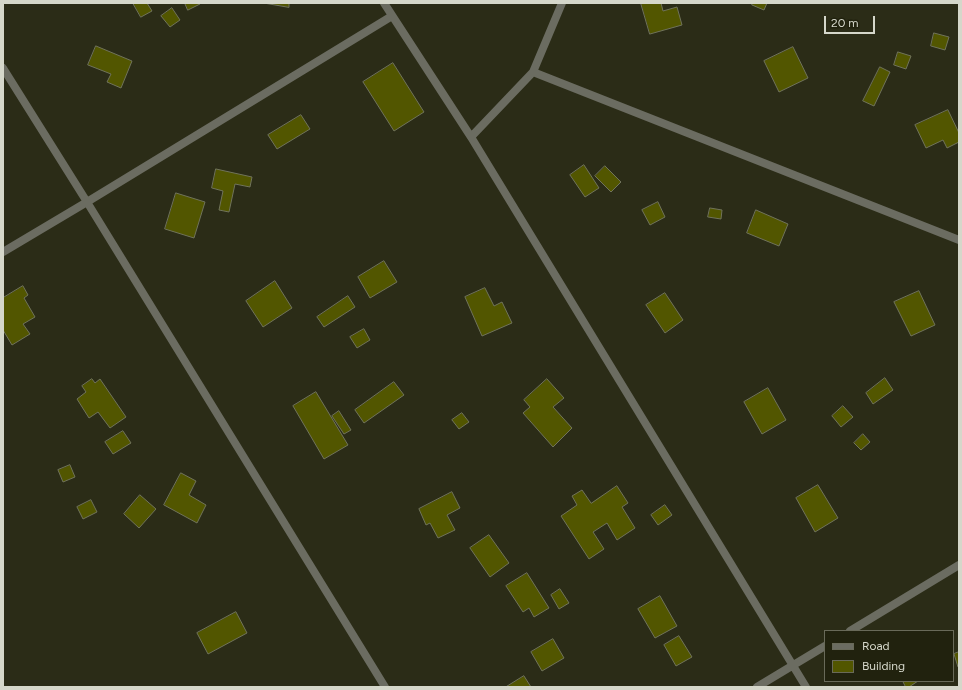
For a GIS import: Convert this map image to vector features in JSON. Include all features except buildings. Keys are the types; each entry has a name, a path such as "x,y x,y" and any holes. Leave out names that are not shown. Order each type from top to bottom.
{"street":[{"path":"384,3 471,137 806,687"},
{"path":"471,137 533,72 562,3"},
{"path":"3,252 88,202 392,16"},
{"path":"3,68 88,202 385,687"},
{"path":"533,72 959,240"},
{"path":"852,630 959,565"},
{"path":"757,687 824,647"}]}
